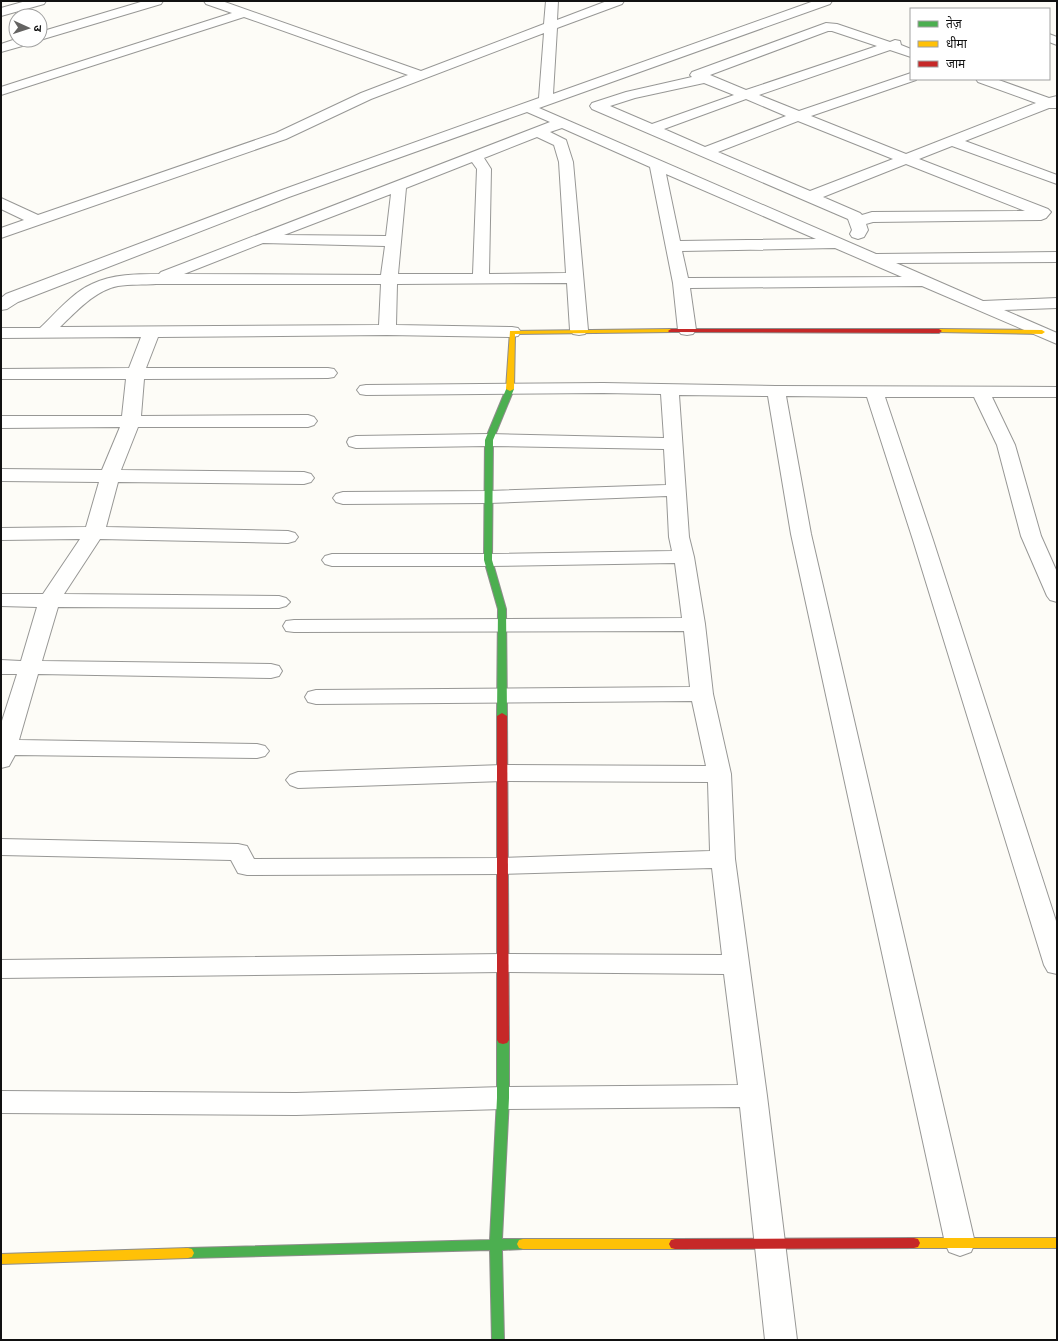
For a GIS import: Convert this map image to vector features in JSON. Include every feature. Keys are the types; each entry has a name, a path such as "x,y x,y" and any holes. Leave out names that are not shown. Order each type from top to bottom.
{"street":[{"path":"1,12 40,1"},
{"path":"48,34 157,1"},
{"path":"210,1 420,75"},
{"path":"546,100 552,1"},
{"path":"1,233 281,136 366,96 618,1"},
{"path":"1,305 12,298 284,194 826,1"},
{"path":"1,91 245,13"},
{"path":"857,222 872,217 1043,214 1040,210 906,159 748,94 697,75 826,28 834,27 910,53"},
{"path":"652,129 748,94 910,38"},
{"path":"705,152 800,115 910,77"},
{"path":"674,246 846,246 860,230 855,216 597,106 631,95 707,78"},
{"path":"987,80 1054,103"},
{"path":"808,197 1054,103"},
{"path":"526,107 1057,339"},
{"path":"156,279 561,123"},
{"path":"538,132 561,143 566,162 580,330"},
{"path":"952,141 1057,180"},
{"path":"475,156 484,169 484,249 481,279"},
{"path":"657,165 681,283 687,330"},
{"path":"387,330 389,280 399,185"},
{"path":"1,203 37,220"},
{"path":"255,240 393,240"},
{"path":"872,258 1057,257"},
{"path":"44,332 80,298 98,287 117,281 156,279 389,280 575,278"},
{"path":"681,283 929,282"},
{"path":"980,305 1057,303"},
{"path":"1,333 387,330 512,332 580,330 1042,332"},
{"path":"151,332 136,372 131,422 110,475 94,533 50,600 2,752 257,751"},
{"path":"498,1340 496,1244 503,1098 502,608 488,560 488,497 489,440 510,390 512,332"},
{"path":"1,374 136,372 328,373"},
{"path":"366,390 510,390 603,388 776,391 874,390 1057,392"},
{"path":"670,389 672,444 679,537 684,557 694,624 702,694 719,774 722,859 753,1096 781,1340"},
{"path":"874,390 923,540 1057,965"},
{"path":"776,391 801,534 960,1243"},
{"path":"980,391 1006,445 1031,536 1057,596"},
{"path":"1,422 308,421"},
{"path":"356,442 489,440 672,444"},
{"path":"1,475 304,478"},
{"path":"344,498 488,497 676,490"},
{"path":"1,534 94,533 288,537"},
{"path":"332,560 488,560 684,557"},
{"path":"1,600 279,602"},
{"path":"294,626 694,624"},
{"path":"1,667 271,670"},
{"path":"316,697 702,694"},
{"path":"298,780 503,773 719,774"},
{"path":"1,847 238,852 247,867 503,866 722,859"},
{"path":"1,969 503,963 736,965"},
{"path":"1,1102 296,1104 503,1098 753,1096"},
{"path":"1,1258 496,1244 1057,1243"}],"traffic: fast":[{"path":"502,716 502,609 488,560 489,440 510,389"},
{"path":"498,1340 496,1244 503,1098 503,1040"},
{"path":"188,1253 523,1244"}],"traffic: slow":[{"path":"510,389 512,332 671,331"},
{"path":"939,331 1042,332"},
{"path":"914,1243 1057,1243"},
{"path":"523,1244 675,1244"},
{"path":"1,1259 188,1253"}],"traffic: jam":[{"path":"671,331 939,331"},
{"path":"502,716 503,1040"},
{"path":"675,1244 914,1243"}]}
